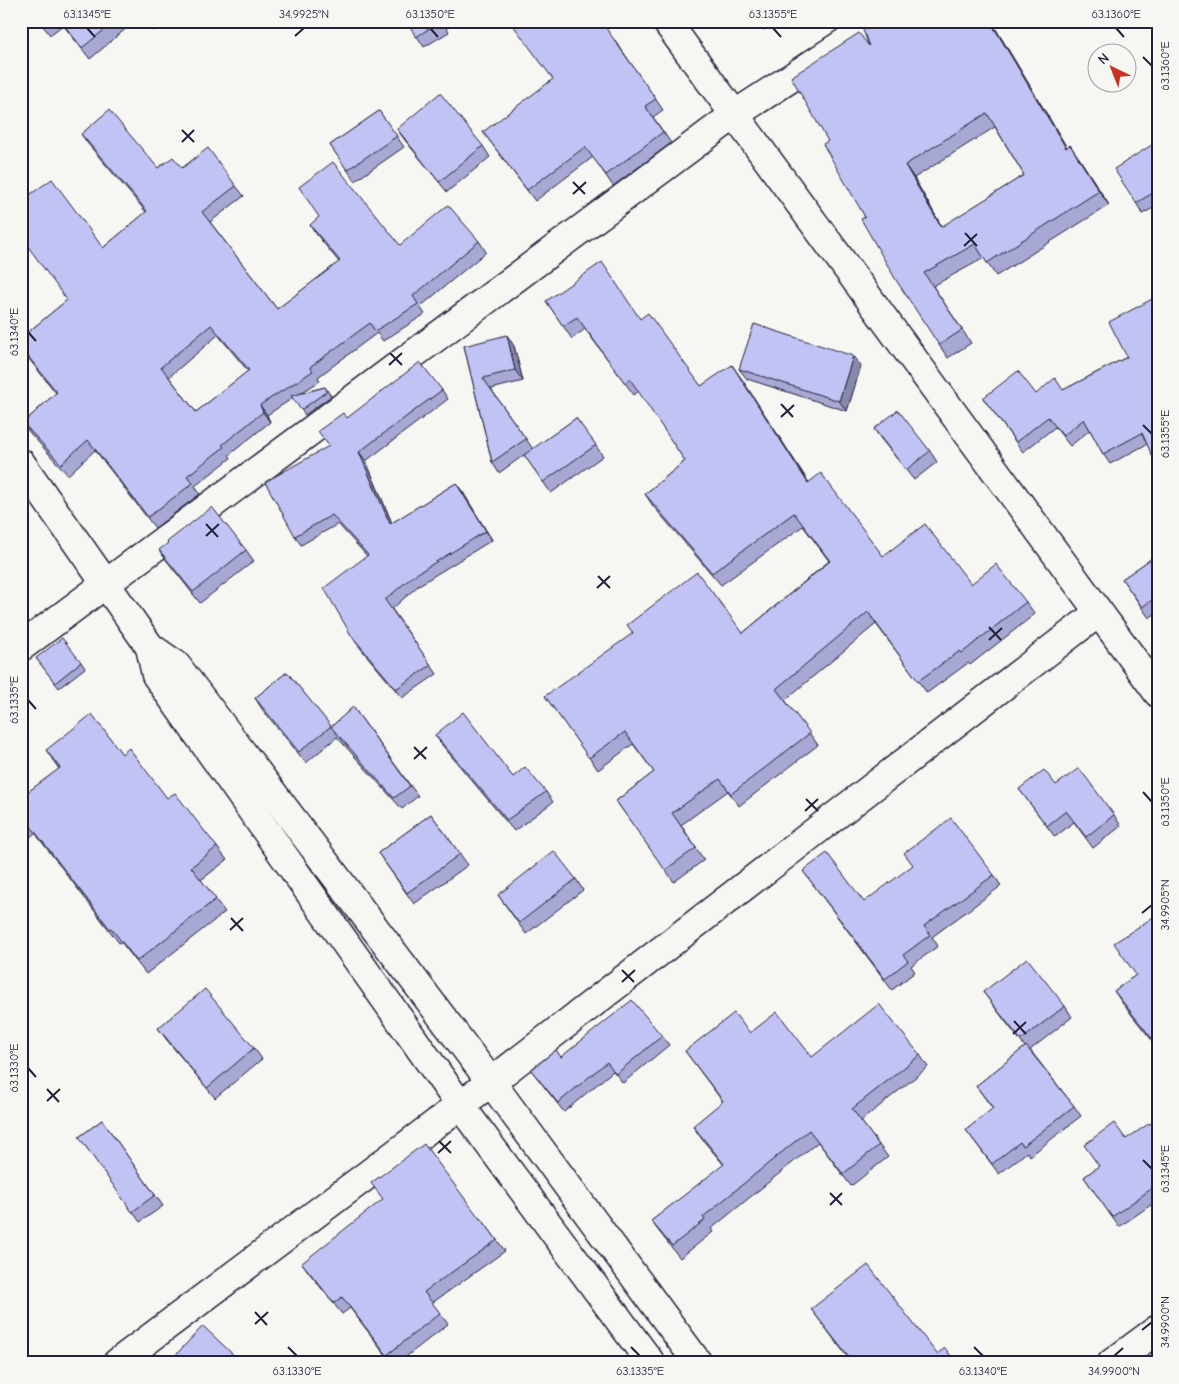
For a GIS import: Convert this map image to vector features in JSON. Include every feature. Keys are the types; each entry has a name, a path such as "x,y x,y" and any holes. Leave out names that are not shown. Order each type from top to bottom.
{"street":[{"path":"666,21 1158,693"},
{"path":"21,647 734,115 878,21"},
{"path":"21,463 150,647 176,665 491,1082 698,1363"},
{"path":"117,1363 491,1082 1098,613"},
{"path":"150,647 156,675 460,1105 651,1363"},
{"path":"1112,1363 1158,1329"}],"building":[{"path":"61,21 115,21 82,48"},
{"path":"407,21 441,21 416,37"},
{"path":"510,21 601,21 656,99 645,106 663,132 606,175 585,147 527,190 483,132 553,79"},
{"path":"877,21 990,21 1066,148 1070,145 1099,191 987,263 975,244 924,273 962,330 939,345 896,280 861,219 865,217 823,144 828,141 791,77 859,33 869,46 863,30","holes":["987,113 1024,175 941,227 905,165"]},
{"path":"440,93 483,146 439,182 397,129"},
{"path":"109,110 158,168 173,157 182,168 208,148 236,186 202,212 277,309 340,261 310,225 319,217 299,187 333,162 400,245 448,205 479,241 413,296 418,304 375,331 370,323 310,367 313,371 260,405 263,412 222,445 224,447 187,476 193,483 148,517 88,440 61,464 23,423 57,392 21,348 21,338 67,300 21,237 21,201 52,179 103,248 147,211 81,134","holes":["211,325 249,370 196,412 161,367"]},
{"path":"379,111 397,136 347,170 330,145"},
{"path":"1158,141 1158,190 1136,203 1114,169"},
{"path":"602,262 640,319 648,313 701,386 732,365 808,483 821,473 883,556 925,524 971,584 996,564 1026,602 962,653 960,651 918,681 868,612 776,689 810,733 731,794 720,779 672,813 696,848 665,870 616,801 654,772 625,732 589,758 545,696 633,633 627,625 697,572 743,633 830,561 794,513 712,573 645,494 685,461 630,379 625,383 577,317 563,326 546,301"},
{"path":"1158,296 1158,469 1142,433 1103,454 1084,419 1063,436 1048,417 1016,442 983,398 1018,371 1036,394 1055,378 1063,390 1127,357 1109,322"},
{"path":"754,324 853,356 839,401 739,369"},
{"path":"507,335 515,370 483,378 526,439 492,462 464,346"},
{"path":"420,362 442,390 359,452 390,524 456,483 486,531 413,576 385,600 431,665 396,689 351,635 324,588 368,555 332,515 295,536 265,482 329,446 318,431 343,413 347,418"},
{"path":"325,387 327,391 301,410 291,396"},
{"path":"898,410 930,451 906,470 874,429"},
{"path":"576,418 596,445 543,482 524,455"},
{"path":"212,507 246,550 193,592 159,550"},
{"path":"1158,554 1158,596 1142,607 1122,579"},
{"path":"62,638 81,662 55,683 36,658"},
{"path":"287,672 331,726 299,752 255,698"},
{"path":"353,707 410,786 394,798 331,727"},
{"path":"463,712 513,777 525,767 546,792 507,820 435,735"},
{"path":"92,714 122,754 129,748 167,798 175,793 217,847 191,867 216,899 137,961 26,820 21,823 21,797 60,768 46,750"},
{"path":"1079,768 1114,815 1086,837 1066,811 1047,826 1019,789 1044,770 1056,785"},
{"path":"431,814 460,854 407,893 378,853"},
{"path":"951,818 994,875 924,926 930,935 903,955 908,961 885,979 803,871 827,853 864,902 913,865 904,853"},
{"path":"554,851 576,879 519,923 498,895"},
{"path":"1158,914 1158,1046 1114,991 1136,975 1114,943"},
{"path":"1027,958 1065,1006 1021,1040 983,992"},
{"path":"205,989 254,1048 207,1088 158,1028"},
{"path":"632,1000 662,1036 616,1074 607,1062 558,1103 531,1070 556,1050 561,1057"},
{"path":"879,1004 920,1055 852,1109 879,1145 843,1174 809,1130 703,1217 705,1220 672,1246 651,1221 724,1164 693,1126 723,1101 685,1051 734,1013 750,1033 777,1012 812,1057"},
{"path":"1026,1046 1074,1106 1023,1146 1020,1142 992,1164 966,1130 993,1108 976,1086"},
{"path":"102,1120 155,1195 132,1212 79,1137"},
{"path":"1114,1123 1126,1139 1150,1123 1158,1134 1158,1184 1112,1217 1084,1177 1099,1166 1084,1145"},
{"path":"424,1144 497,1240 424,1292 440,1313 387,1355 342,1297 334,1303 302,1263 383,1199 371,1183"},
{"path":"868,1265 937,1354 945,1348 956,1363 853,1363 811,1309"},
{"path":"203,1326 242,1363 168,1363"},
{"path":"377,1359 380,1363 372,1363"}]}
